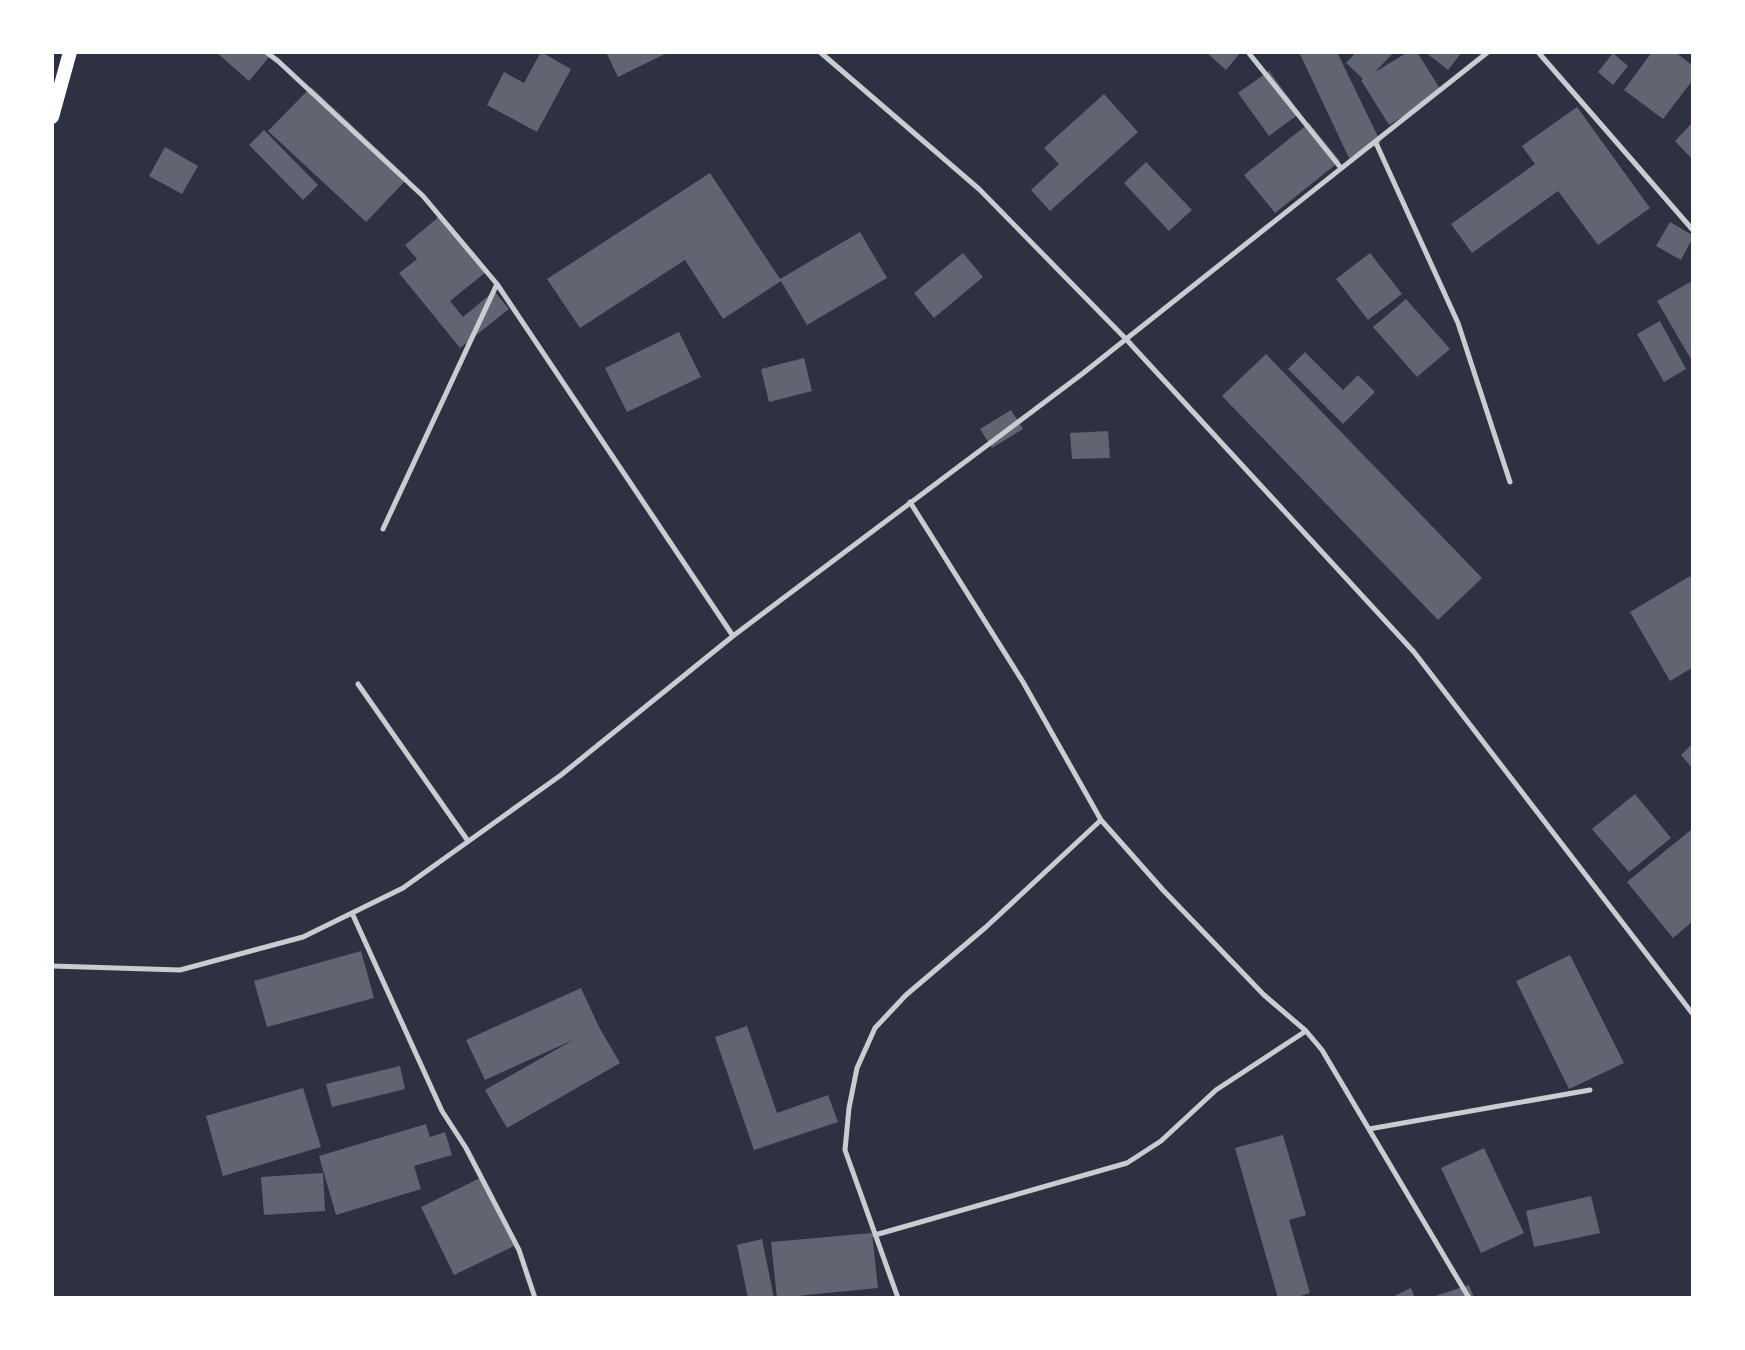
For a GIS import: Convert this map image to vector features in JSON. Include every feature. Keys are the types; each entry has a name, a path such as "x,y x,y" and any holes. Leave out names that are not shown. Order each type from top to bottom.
{"highway":[{"path":"52,117 70,52"}],"street":[{"path":"266,52 423,196 497,284 733,636"},
{"path":"820,52 979,189 1125,338 1414,652 1692,1013"},
{"path":"1248,52 1341,168"},
{"path":"52,966 180,970 303,937 403,888 561,774 733,636 1125,338 1341,168 1376,143 1488,52"},
{"path":"1538,52 1692,229"},
{"path":"1376,143 1458,323 1510,482"},
{"path":"383,529 497,284"},
{"path":"910,502 1022,682 1101,820 1130,856 1264,995 1306,1031 1322,1050 1469,1298"},
{"path":"358,684 468,841"},
{"path":"898,1298 845,1150 848,1108 857,1068 875,1028 906,995 986,928 1101,820"},
{"path":"352,913 442,1111 466,1148 519,1250 536,1298"},
{"path":"875,1235 1127,1163 1161,1141 1216,1090 1306,1031"},
{"path":"1369,1129 1590,1090"}],"building":[{"path":"216,52 265,52 269,57 249,81"},
{"path":"541,52 571,69 537,132 487,105 504,72 524,83"},
{"path":"606,52 669,52 618,77"},
{"path":"1206,52 1241,52 1226,70"},
{"path":"1299,52 1337,52 1381,143 1349,158"},
{"path":"1356,52 1394,52 1375,72 1408,52 1417,52 1442,92 1389,125 1361,80 1363,79 1346,63"},
{"path":"1425,52 1462,52 1448,70"},
{"path":"1652,52 1675,52 1692,65 1692,81 1663,119 1624,90"},
{"path":"1613,53 1628,66 1613,85 1598,72"},
{"path":"1269,71 1300,113 1269,136 1238,93"},
{"path":"311,87 408,178 366,222 268,131"},
{"path":"1104,94 1138,132 1050,211 1031,190 1059,164 1044,148"},
{"path":"1577,107 1650,208 1598,245 1558,191 1472,253 1451,224 1535,164 1522,146"},
{"path":"1309,123 1340,161 1275,213 1244,175"},
{"path":"1692,123 1692,159 1675,141"},
{"path":"264,130 318,185 303,200 249,145"},
{"path":"165,147 198,166 182,194 149,176"},
{"path":"1146,162 1192,210 1169,231 1124,183"},
{"path":"710,173 780,279 860,232 887,278 807,325 781,281 723,319 685,260 580,328 547,279"},
{"path":"440,216 486,272 450,301 463,317 494,291 509,309 460,348 399,273 417,259 405,245"},
{"path":"1670,222 1692,235 1692,239 1681,260 1656,246"},
{"path":"963,253 983,277 934,318 914,293"},
{"path":"1370,253 1402,294 1368,320 1336,279"},
{"path":"1692,281 1692,361 1657,301"},
{"path":"1406,299 1450,349 1417,377 1373,327"},
{"path":"1660,321 1686,369 1664,382 1637,334"},
{"path":"679,332 701,377 627,412 605,368"},
{"path":"1305,352 1343,390 1358,375 1375,392 1343,424 1288,369"},
{"path":"1266,354 1482,578 1438,620 1222,396"},
{"path":"804,358 812,391 769,402 761,369"},
{"path":"1011,410 1023,429 992,448 980,429"},
{"path":"1108,431 1110,458 1072,459 1070,433"},
{"path":"1690,576 1692,580 1692,668 1670,681 1630,612"},
{"path":"1692,744 1692,768 1681,755"},
{"path":"1635,794 1671,838 1629,872 1592,829"},
{"path":"1692,829 1692,922 1673,938 1627,882"},
{"path":"361,951 374,998 267,1027 254,981"},
{"path":"1570,955 1624,1063 1569,1089 1516,981"},
{"path":"581,988 599,1027 620,1063 507,1128 485,1090 575,1039 485,1080 466,1040"},
{"path":"747,1026 777,1113 828,1095 838,1122 754,1150 715,1037"},
{"path":"400,1066 405,1089 332,1107 326,1084"},
{"path":"303,1088 321,1147 223,1176 206,1116"},
{"path":"426,1124 430,1137 445,1132 452,1155 414,1166 421,1189 336,1215 319,1156"},
{"path":"1283,1135 1306,1215 1289,1220 1310,1293 1294,1298 1278,1298 1235,1148"},
{"path":"1484,1148 1524,1233 1481,1253 1441,1168"},
{"path":"323,1173 325,1211 264,1215 261,1177"},
{"path":"480,1178 514,1246 454,1275 421,1207"},
{"path":"1591,1196 1600,1233 1534,1247 1526,1211"},
{"path":"872,1233 878,1288 777,1298 771,1242"},
{"path":"762,1239 774,1298 748,1298 737,1245"},
{"path":"1469,1285 1474,1298 1432,1298 1432,1297"},
{"path":"1411,1288 1415,1298 1390,1298"}]}
